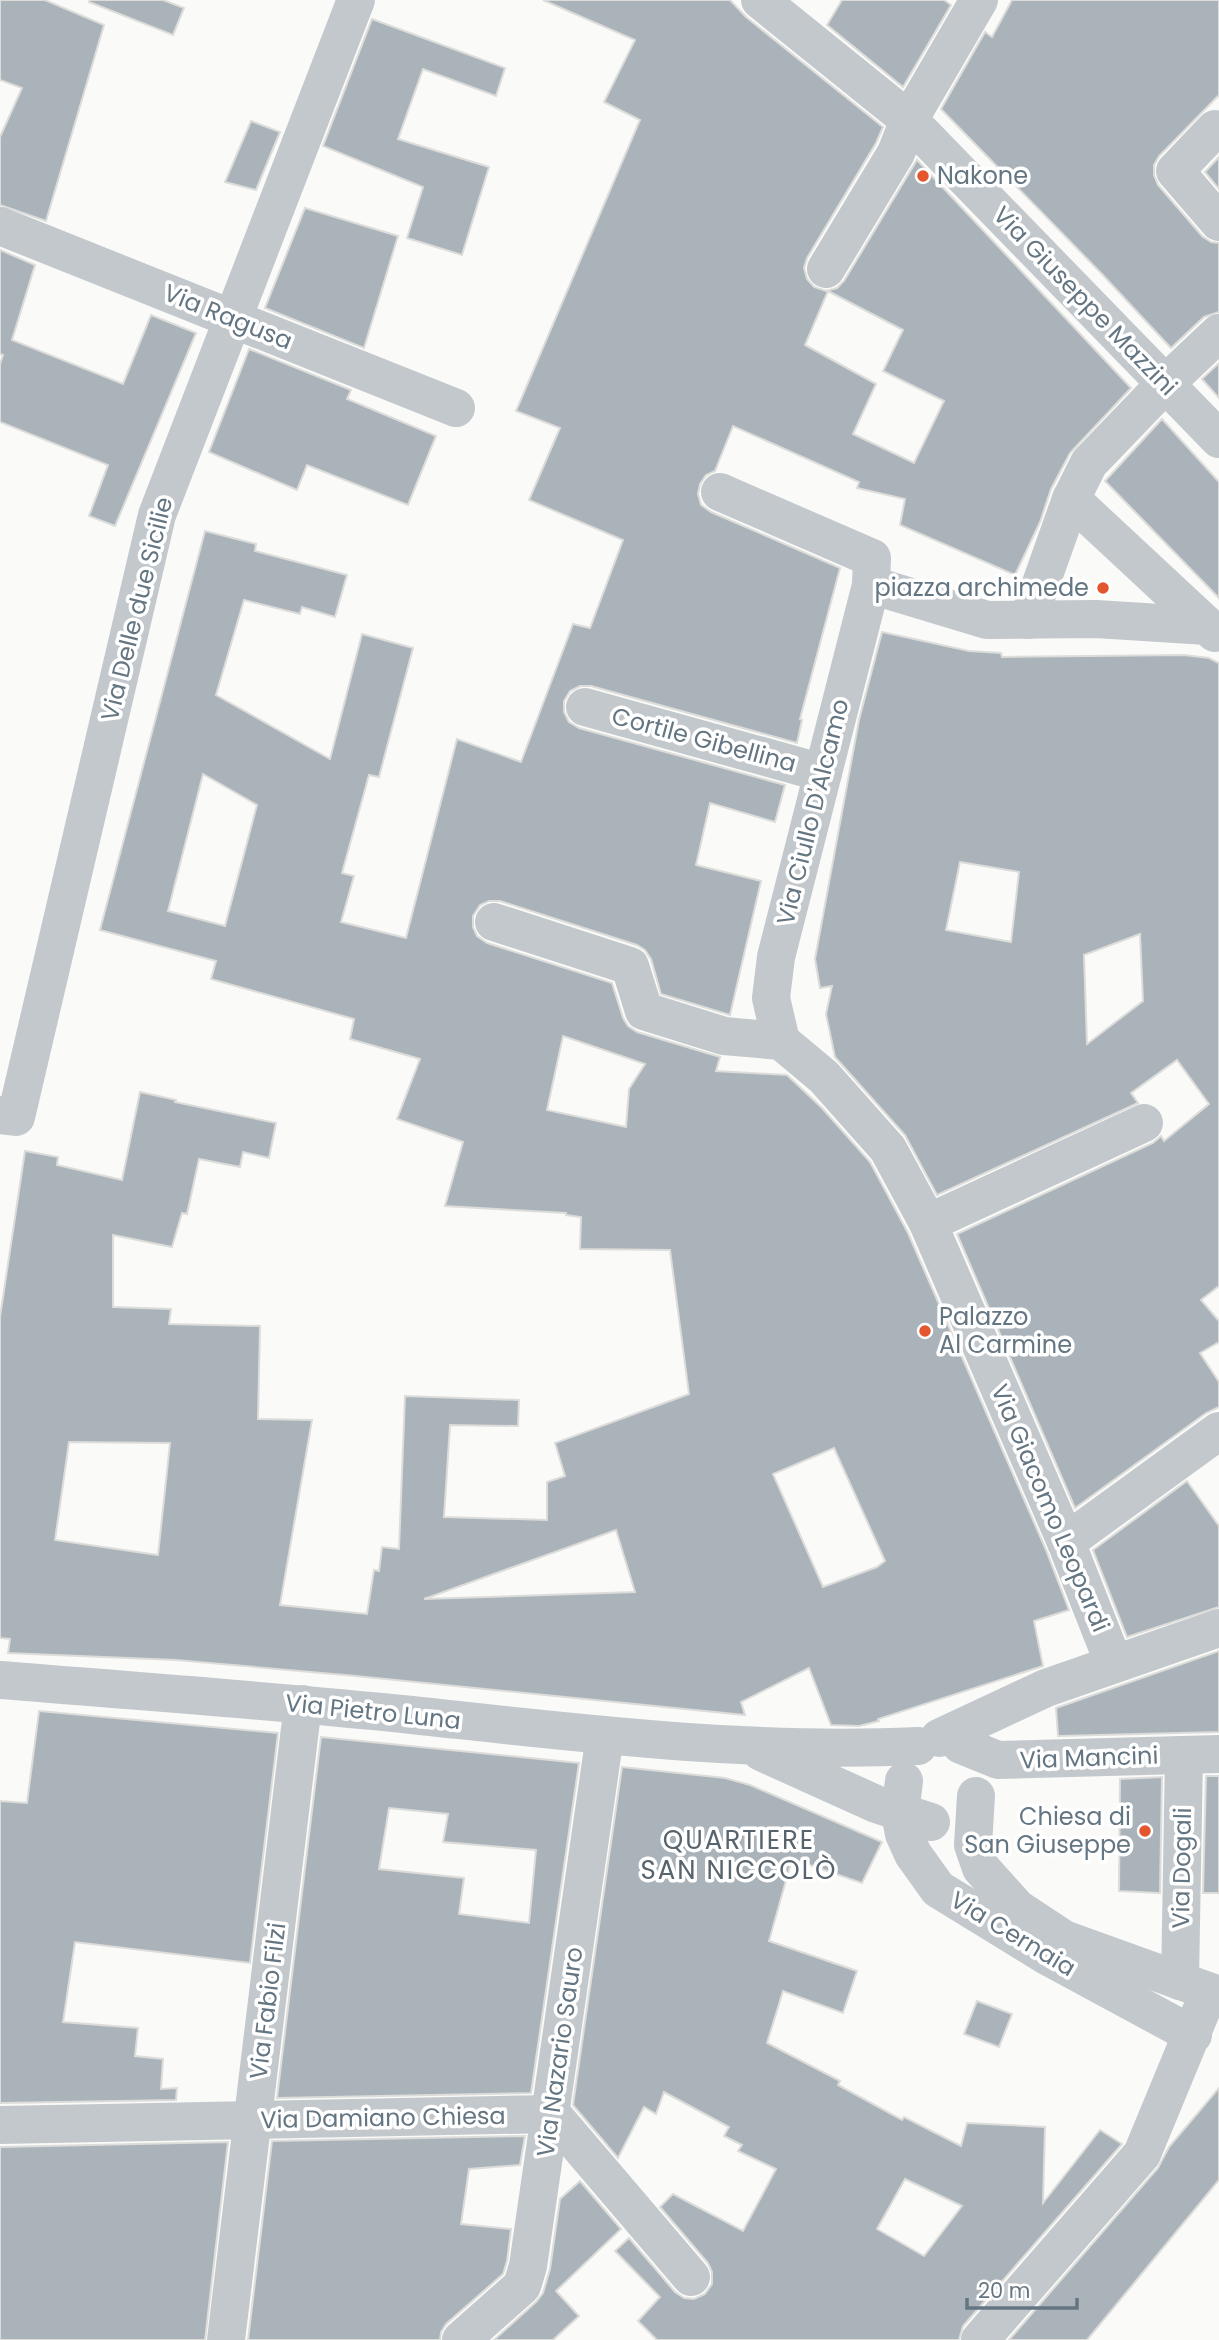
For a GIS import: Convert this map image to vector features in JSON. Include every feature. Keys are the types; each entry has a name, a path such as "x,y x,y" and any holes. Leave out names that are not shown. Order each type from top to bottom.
{"street":[{"name":"Via Delle due Sicilie","path":"8,1116 157,515 356,0"},
{"name":"Via Giuseppe Mazzini","path":"760,0 804,14 1219,439"},
{"path":"826,269 896,153 909,120 979,0"},
{"path":"1215,129 1175,171 1219,222"},
{"name":"Via Ragusa","path":"0,226 456,408"},
{"path":"1028,620 1071,499 1089,463 1166,383 1219,333"},
{"path":"720,492 872,558 871,585 988,620 1096,620 1213,631"},
{"path":"1071,499 1213,631"},
{"name":"Via Ciullo D'Alcamo","path":"781,1041 771,998 776,957 871,585"},
{"name":"Cortile Gibellina","path":"585,707 823,773"},
{"path":"494,922 630,966 644,1011 724,1036 781,1041"},
{"name":"Via Giacomo Leopardi","path":"781,1041 824,1077 888,1149 928,1223 1066,1542 1114,1664"},
{"path":"928,1223 1144,1123"},
{"path":"1066,1542 1219,1431"},
{"path":"1046,1688 964,1814 944,1823 912,1805 905,1768 940,1743 1046,1688 1219,1628"},
{"name":"Via Pietro Luna","path":"0,1680 303,1704 605,1735 746,1745 863,1749 940,1743"},
{"name":"Via Fabio Filzi","path":"226,2340 303,1704"},
{"name":"Via Nazario Sauro","path":"460,2340 522,2286 528,2266 605,1735"},
{"name":"Via Mancini","path":"940,1743 985,1782 1202,1754"},
{"name":"Via Pietro Luna","path":"746,1745 828,1784 912,1805"},
{"name":"Via Dogali","path":"980,2340 1142,2154 1193,2035 1203,1990 1202,1754"},
{"name":"Via Cernaia","path":"985,1782 973,1845 981,1868 1017,1908 1064,1939 1203,1990"},
{"name":"Via Cernaia","path":"912,1805 904,1834 913,1854 938,1889 1047,1956 1193,2035"},
{"path":"552,2115 691,2277"},
{"name":"Via Damiano Chiesa","path":"0,2125 552,2115"}],"building":[{"path":"0,0 45,0 104,25 46,221 0,205 0,137 22,88 0,80"},
{"path":"163,0 184,8 173,35 89,2"},
{"path":"543,0 730,0 746,17 883,127 807,258 804,268 807,279 814,287 826,291 837,288 844,281 917,160 1131,388 1070,453 1051,489 1040,522 1015,575 900,525 905,499 857,488 859,482 733,426 715,471 706,475 700,484 698,494 701,505 711,512 840,568 800,719 802,720 797,743 591,686 580,686 570,691 564,701 564,712 569,722 579,728 785,785 775,822 710,803 696,865 761,881 730,1015 661,994 651,959 645,950 637,945 500,901 489,901 480,905 473,916 473,927 477,936 487,943 612,983 628,1026 637,1032 720,1057 716,1071 787,1075 822,1108 870,1162 908,1233 1046,1550 1069,1610 1034,1621 1043,1666 859,1726 831,1725 809,1668 741,1702 745,1715 176,1660 8,1653 10,1639 0,1638 0,1317 25,1151 58,1157 57,1165 122,1180 140,1092 276,1123 269,1158 243,1152 240,1167 199,1159 187,1214 182,1213 172,1247 113,1235 113,1307 171,1309 169,1324 260,1326 258,1419 312,1420 280,1605 367,1614 374,1570 379,1571 382,1547 399,1549 405,1396 519,1400 518,1426 450,1425 444,1517 547,1520 547,1482 565,1476 555,1443 689,1394 670,1250 580,1249 581,1217 566,1213 445,1206 463,1142 397,1119 420,1059 350,1039 354,1019 211,979 216,961 100,930 205,531 256,544 255,551 347,575 335,617 302,607 300,614 244,600 216,695 330,759 362,634 413,648 379,777 369,775 342,873 354,876 341,922 406,938 457,739 521,762 573,624 590,628 623,540 529,500 560,428 516,411 640,120 604,102 635,40","holes":["828,291 903,330 883,371 944,401 914,463 853,434 876,384 805,345","203,774 257,805 225,926 168,911","563,1036 645,1064 629,1089 626,1127 547,1110","69,1442 170,1443 158,1555 55,1540","834,1448 885,1561 877,1567 823,1587 773,1474","616,1530 635,1592 424,1599"]},
{"path":"842,0 944,0 951,5 903,87 827,25"},
{"path":"1012,0 1219,0 1219,95 1159,156 1154,165 1154,175 1158,185 1202,236 1211,242 1219,243 1219,312 1204,317 1171,348 941,109 985,32 992,37"},
{"path":"372,19 505,68 496,96 423,69 398,139 489,167 462,255 407,238 423,187 323,146"},
{"path":"251,121 280,132 256,190 225,182"},
{"path":"1219,157 1219,189 1205,172"},
{"path":"305,208 398,236 364,348 265,308"},
{"path":"0,250 35,265 12,340 123,384 151,315 196,333 115,526 89,516 108,465 0,422 0,364 3,355 0,354"},
{"path":"249,349 351,390 347,399 436,436 408,505 307,465 297,490 209,452"},
{"path":"1219,363 1219,398 1202,379"},
{"path":"1162,419 1219,482 1219,598 1105,481"},
{"path":"882,632 969,651 1001,653 1002,657 1184,655 1209,658 1219,663 1219,1286 1201,1300 1219,1321 1219,1342 1200,1353 1219,1382 1219,1407 1206,1413 1075,1508 957,1234 1153,1143 1161,1136 1164,1141 1209,1104 1177,1060 1131,1093 1138,1103 937,1195 905,1135 835,1057 826,1014 832,986 820,988 815,959 859,720","holes":["960,862 1019,872 1011,942 946,930","1140,934 1143,1001 1087,1044 1084,955"]},
{"path":"1187,1481 1219,1526 1219,1607 1127,1637 1093,1550"},
{"path":"1219,1651 1219,1732 1058,1736 1056,1708"},
{"path":"39,1711 278,1733 250,1963 75,1942 63,2022 138,2028 135,2056 163,2059 161,2089 177,2088 176,2100 0,2103 0,1801 27,1803"},
{"path":"321,1737 579,1763 531,2093 277,2098","holes":["389,1808 448,1814 443,1842 536,1850 529,1923 459,1914 464,1878 379,1869"]},
{"path":"622,1767 725,1778 750,1785 882,1842 862,1883 792,1859 769,1941 857,1971 843,2013 783,1991 767,2043 840,2081 838,2085 902,2120 904,2117 961,2146 967,2123 1045,2127 1043,2203 1100,2130 1122,2144 963,2326 959,2340 657,2340 638,2321 660,2297 615,2251 629,2238 675,2292 684,2298 694,2299 705,2294 712,2284 712,2272 708,2263 660,2207 673,2194 743,2231 776,2169 738,2151 742,2145 724,2136 729,2127 664,2092 656,2114 644,2107 618,2158 573,2105","holes":["905,2179 962,2206 924,2256 877,2229"]},
{"path":"1206,1776 1219,1776 1219,1893 1203,1893"},
{"name":"Chiesa di San Giuseppe","path":"1162,1777 1160,1893 1119,1891 1120,1779"},
{"path":"977,2001 1012,2014 999,2047 964,2034"},
{"path":"1219,2088 1219,2180 1087,2340 1009,2340 1158,2168 1169,2147"},
{"path":"525,2136 520,2165 469,2169 461,2224 511,2229 507,2261 503,2274 446,2324 440,2340 248,2340 272,2141"},
{"path":"228,2142 205,2340 0,2340 0,2147"},
{"path":"580,2181 621,2229 556,2291 579,2316 553,2340 494,2340 543,2293 550,2269 560,2199"}],"place":[{"name":"Nakone","path":"923,176"},
{"name":"piazza archimede","path":"1103,588"},
{"name":"Palazzo Al Carmine","path":"925,1331"},
{"name":"Chiesa di San Giuseppe","path":"1145,1831"}],"district":[{"name":"QUARTIERE SAN NICCOLÒ","path":"739,1854"}]}
